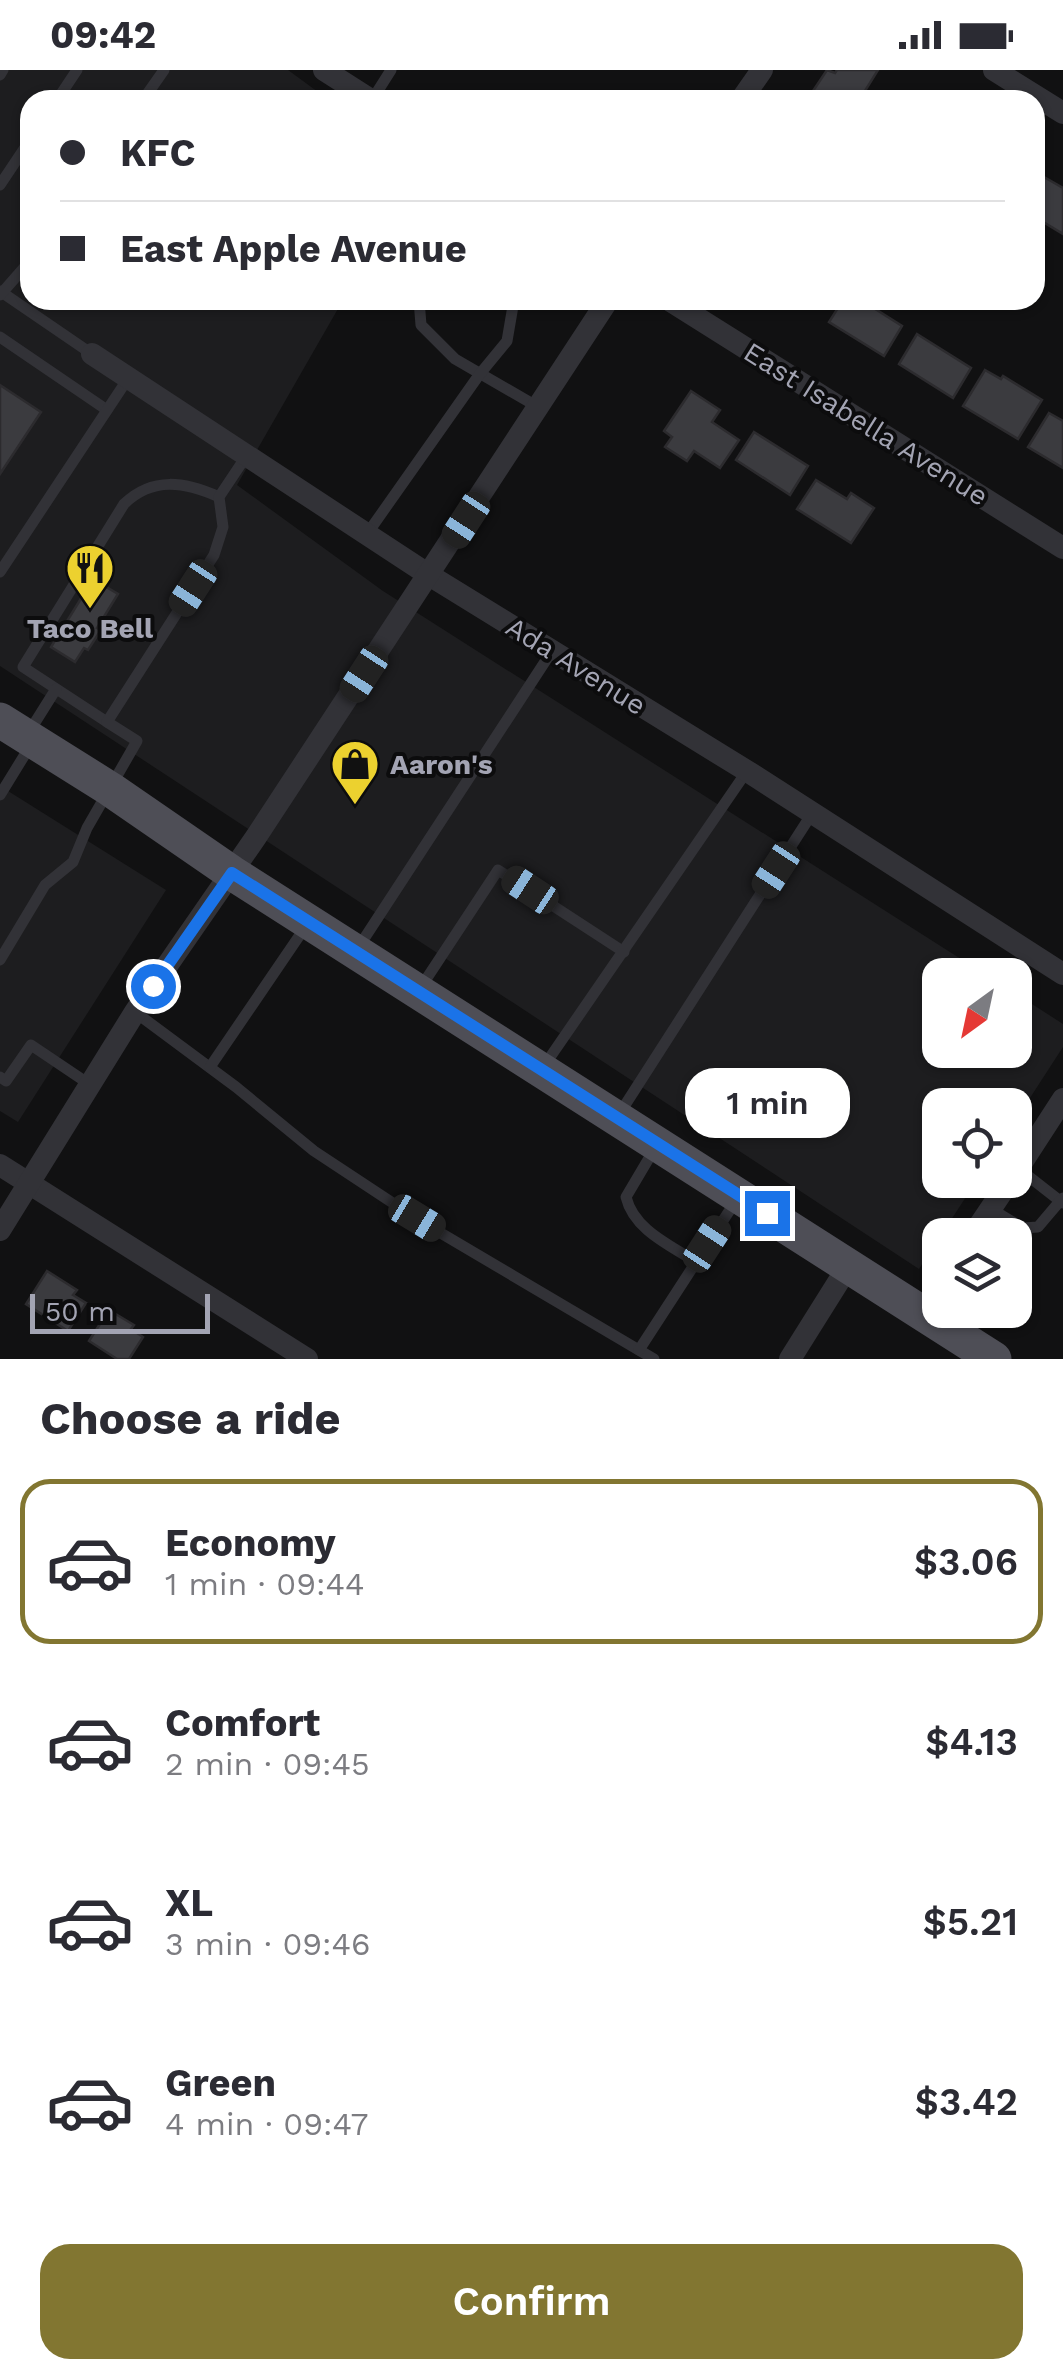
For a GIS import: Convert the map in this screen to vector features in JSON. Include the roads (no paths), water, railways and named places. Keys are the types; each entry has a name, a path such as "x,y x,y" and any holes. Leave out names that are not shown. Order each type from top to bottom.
{"main road":[{"path":"20,732 232,873 850,1266 922,1296"},
{"path":"961,1328 994,1359"}],"street":[{"path":"324,70 355,90"},
{"path":"994,70 1026,90"},
{"path":"0,1230 135,1012 232,873 601,310"},
{"name":"East Isabella Avenue","path":"685,310 1063,548"},
{"name":"Ada Avenue","path":"92,354 429,576 747,770 1063,974"},
{"path":"1032,1146 1063,1099"},
{"path":"0,1165 307,1359"},
{"path":"984,1218 998,1198"},
{"path":"790,1359 850,1266"}],"lane":[{"path":"0,185 20,155"},
{"path":"1,293 20,272"},
{"path":"26,310 92,354"},
{"path":"419,310 421,326 455,359 538,407"},
{"path":"368,534 507,341 512,310"},
{"path":"0,338 107,410"},
{"path":"0,572 129,377"},
{"path":"108,722 214,555 223,528 218,498 247,455"},
{"path":"0,960 45,885 73,862 87,828 137,741 24,667 124,504 139,489 159,484 192,485 218,498"},
{"path":"356,952 552,651"},
{"path":"0,795 20,732 56,689"},
{"path":"541,1069 747,770"},
{"path":"617,1118 812,812"},
{"path":"419,992 498,870 624,952"},
{"path":"210,1067 309,922"},
{"path":"135,1012 314,1151 417,1218 654,1359"},
{"path":"0,1078 6,1082 30,1045 92,1086"},
{"path":"658,1144 626,1198 630,1213 642,1226 696,1262"},
{"path":"990,1209 1023,1228 1038,1227 1062,1201 1032,1184"},
{"path":"639,1350 740,1196"}],"place":[{"name":"Taco Bell","path":"90,610"},
{"name":"Aaron's","path":"355,806"}]}
